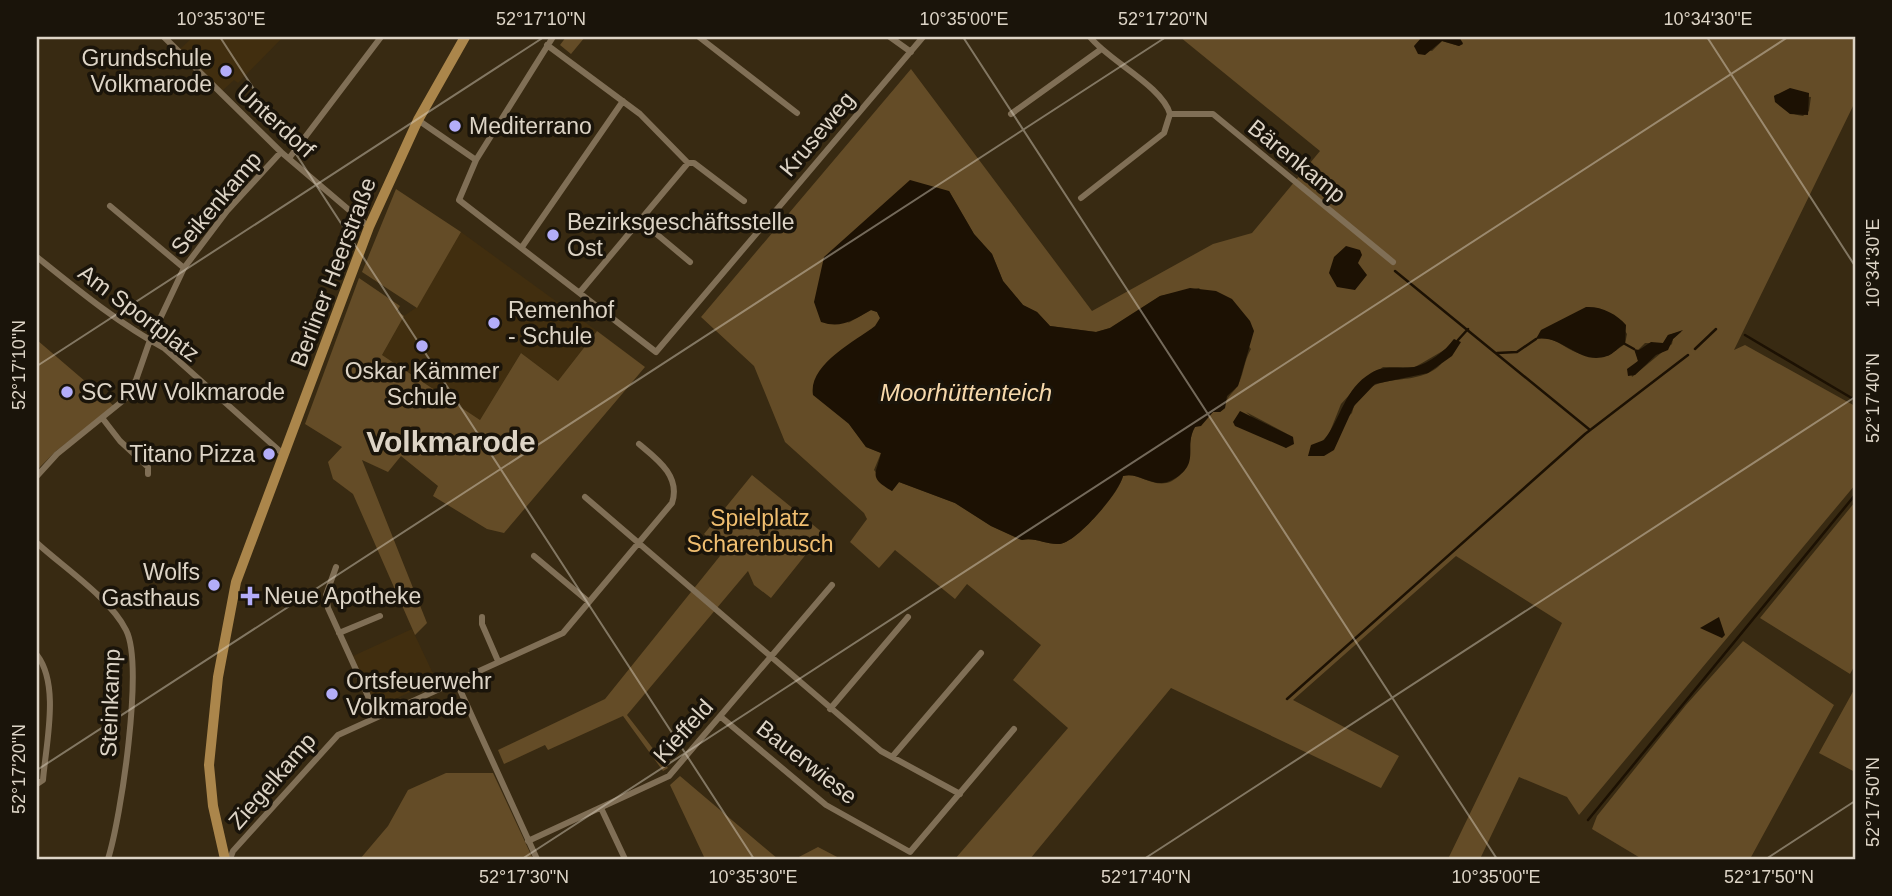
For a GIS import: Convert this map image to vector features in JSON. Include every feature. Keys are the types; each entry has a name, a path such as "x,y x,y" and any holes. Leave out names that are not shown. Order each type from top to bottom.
{"main road":[{"name":"Berliner Heerstraße","path":"228,859 214,806 209,765 218,677 236,582 369,227 418,120 464,37"}],"street":[{"name":"Unterdorf","path":"164,37 281,152 369,227"},
{"path":"290,157 381,37"},
{"path":"553,37 476,160 458,200 580,292 688,163"},
{"path":"699,37 797,113"},
{"path":"890,37 911,52"},
{"name":"Kruseweg","path":"580,292 656,352 923,37"},
{"path":"1081,198 1164,132 1170,114 1163,99 1100,50 1090,37"},
{"path":"547,44 623,101 665,137 688,163 694,163 744,201"},
{"path":"1011,114 1100,50"},
{"path":"522,247 623,101"},
{"name":"Bärenkamp","path":"1170,114 1213,114 1393,262"},
{"path":"418,120 476,160"},
{"name":"Seikenkamp","path":"37,476 57,454 103,419 130,392 184,268 227,211 281,152"},
{"path":"110,206 184,268"},
{"path":"641,221 690,262"},
{"name":"Am Sportplatz","path":"37,257 99,306 164,348 283,454"},
{"path":"103,419 148,467 149,474"},
{"name":"Ziegelkamp","path":"228,859 331,740 377,716 563,633 666,512 675,495 667,470 639,444"},
{"path":"584,496 830,709 892,757 960,794"},
{"name":"Steinkamp","path":"37,544 107,606 130,639 133,662 126,753 116,831 108,859"},
{"path":"534,556 589,602"},
{"path":"336,568 326,598 377,716"},
{"name":"Kieffeld","path":"528,841 669,776 832,585"},
{"path":"339,633 380,615"},
{"path":"482,617 482,624 498,661"},
{"path":"830,709 908,617"},
{"path":"892,757 981,653"},
{"path":"37,655 46,669 50,689 43,780 37,784"},
{"path":"456,681 537,859"},
{"name":"Bauerwiese","path":"721,716 825,805 910,852"},
{"path":"904,859 1014,729"},
{"path":"601,808 625,859"}],"shaded area":[{"name":"Grundschule Volkmarode","path":"193,37 283,37 238,83 234,80 222,91 180,49"},
{"name":"Remenhof - Schule","path":"461,232 597,331 558,381 521,353 480,420 382,355 404,316 417,307"},
{"path":"412,629 436,680 376,708 353,656"}],"green space":[{"path":"566,37 585,37 571,54 560,45"},
{"path":"1180,37 1422,37 1414,47 1432,51 1442,41 1459,46 1463,43 1459,37 1855,37 1855,102 1734,350 1745,345 1855,406 1855,485 1579,815 1567,797 1519,777 1480,859 1448,859 1562,623 1456,556 1293,700 1399,756 1381,788 1171,688 1030,859 955,859 1068,728 1013,680 1041,645 967,584 955,599 895,550 879,568 850,542 867,519 864,513 785,442 754,366 701,317 911,69 1092,311 1213,244 1252,233 1320,151","holes":["1774,96 1811,97 1809,111 1803,116 1793,114 1783,108","949,191 974,234 992,254 1003,281 1023,305 1037,312 1050,326 1096,332 1110,328 1160,296 1199,288 1251,349 1239,383 1227,400 1225,408 1220,412 1213,412 1195,427 1187,463 1180,475 1165,483 1123,476 1114,494 1086,526 1067,541 1055,544 1021,540 991,526 955,503 899,482 892,491 874,470 881,453 866,447 849,424 880,318 877,312 871,310 848,323","1602,310 1616,318 1627,334 1625,344 1608,356 1590,355 1576,353 1552,340 1536,338 1558,323","1681,332 1673,339 1672,344 1632,377 1630,369 1638,361 1636,352 1645,343 1663,343 1668,335","1454,339 1441,364 1427,374 1390,381 1367,389 1352,413 1308,456 1329,434 1341,404 1361,382 1383,367 1415,367 1446,349","1246,412 1293,437 1286,448"]},
{"path":"396,189 461,232 417,308 362,272"},
{"path":"359,278 400,306 397,311 404,316 382,355 480,420 521,353 558,381 597,331 645,367 504,533 487,529 433,496 438,486 401,456 388,472 362,460 427,623 415,635 353,494 333,479 328,462 342,447 305,424"},
{"name":"SC RW Volkmarode","path":"37,340 114,406 56,451 37,470"},
{"name":"Spielplatz Scharenbusch","path":"752,475 823,533 771,598 754,585 748,571 627,715 668,768 663,771 623,716 548,750 545,745 504,764 498,750 605,699 724,551 704,534"},
{"path":"1855,502 1855,665 1850,674 1760,618"},
{"path":"1743,641 1834,705 1750,859 1642,859 1592,829 1597,816 1686,705"},
{"path":"1855,688 1855,772 1819,753"},
{"path":"446,773 493,773 533,859 360,859 388,826 408,790"},
{"path":"680,776 778,859 705,859 670,785"},
{"path":"818,847 841,859 795,859"}],"water":[{"path":"1422,37 1459,37 1463,44 1459,46 1442,41 1425,55 1418,54 1414,46"},
{"path":"1790,88 1809,93 1808,115 1790,114 1775,102 1774,96"},
{"name":"Moorhüttenteich","path":"910,180 949,191 974,234 992,254 1003,281 1023,305 1037,312 1050,326 1096,332 1110,328 1160,296 1190,288 1216,291 1232,299 1250,321 1254,331 1238,386 1227,396 1225,408 1220,412 1213,412 1201,426 1195,427 1187,468 1181,474 1172,480 1159,483 1135,476 1123,476 1114,494 1096,516 1076,535 1060,544 1022,540 991,526 955,503 899,482 892,491 879,482 876,471 881,453 866,447 849,424 813,395 813,384 834,355 875,326 880,318 877,312 871,310 847,322 828,324 821,322 814,302 824,257"},
{"path":"1346,246 1360,250 1362,255 1358,263 1367,275 1355,290 1337,287 1329,273 1334,257"},
{"path":"1586,307 1603,309 1622,321 1626,325 1625,344 1609,355 1597,358 1579,354 1555,341 1536,339 1541,330"},
{"path":"1683,330 1673,339 1668,350 1656,355 1635,375 1628,376 1627,369 1638,361 1634,349 1639,350 1651,342 1663,343 1668,335"},
{"path":"1454,339 1461,342 1452,356 1428,373 1375,384 1354,406 1334,450 1324,456 1308,456 1311,445 1324,440 1349,395 1362,380 1382,369 1414,367 1426,363"},
{"path":"1240,411 1293,437 1294,444 1286,448 1235,426 1233,422"},
{"path":"1719,617 1725,635 1722,638 1700,628"}],"waterway":[{"path":"1395,271 1590,430"},
{"path":"1458,340 1468,329"},
{"path":"1695,349 1716,329"},
{"path":"1745,335 1855,400"},
{"path":"1497,353 1517,352 1536,339"},
{"path":"1625,344 1634,349"},
{"path":"1287,699 1585,434 1688,355"},
{"path":"1588,820 1855,495"}],"place":[{"name":"Grundschule Volkmarode","path":"226,71"},
{"name":"Mediterrano","path":"455,126"},
{"name":"Bezirksgeschäftsstelle Ost","path":"553,235"},
{"name":"Remenhof - Schule","path":"494,323"},
{"name":"Oskar Kämmer Schule","path":"422,346"},
{"name":"SC RW Volkmarode","path":"67,392"},
{"name":"Titano Pizza","path":"269,454"},
{"name":"Wolfs Gasthaus","path":"214,585"},
{"name":"Neue Apotheke","path":"250,596"},
{"name":"Ortsfeuerwehr Volkmarode","path":"332,694"}],"district":[{"name":"Volkmarode","path":"451,442"}]}
